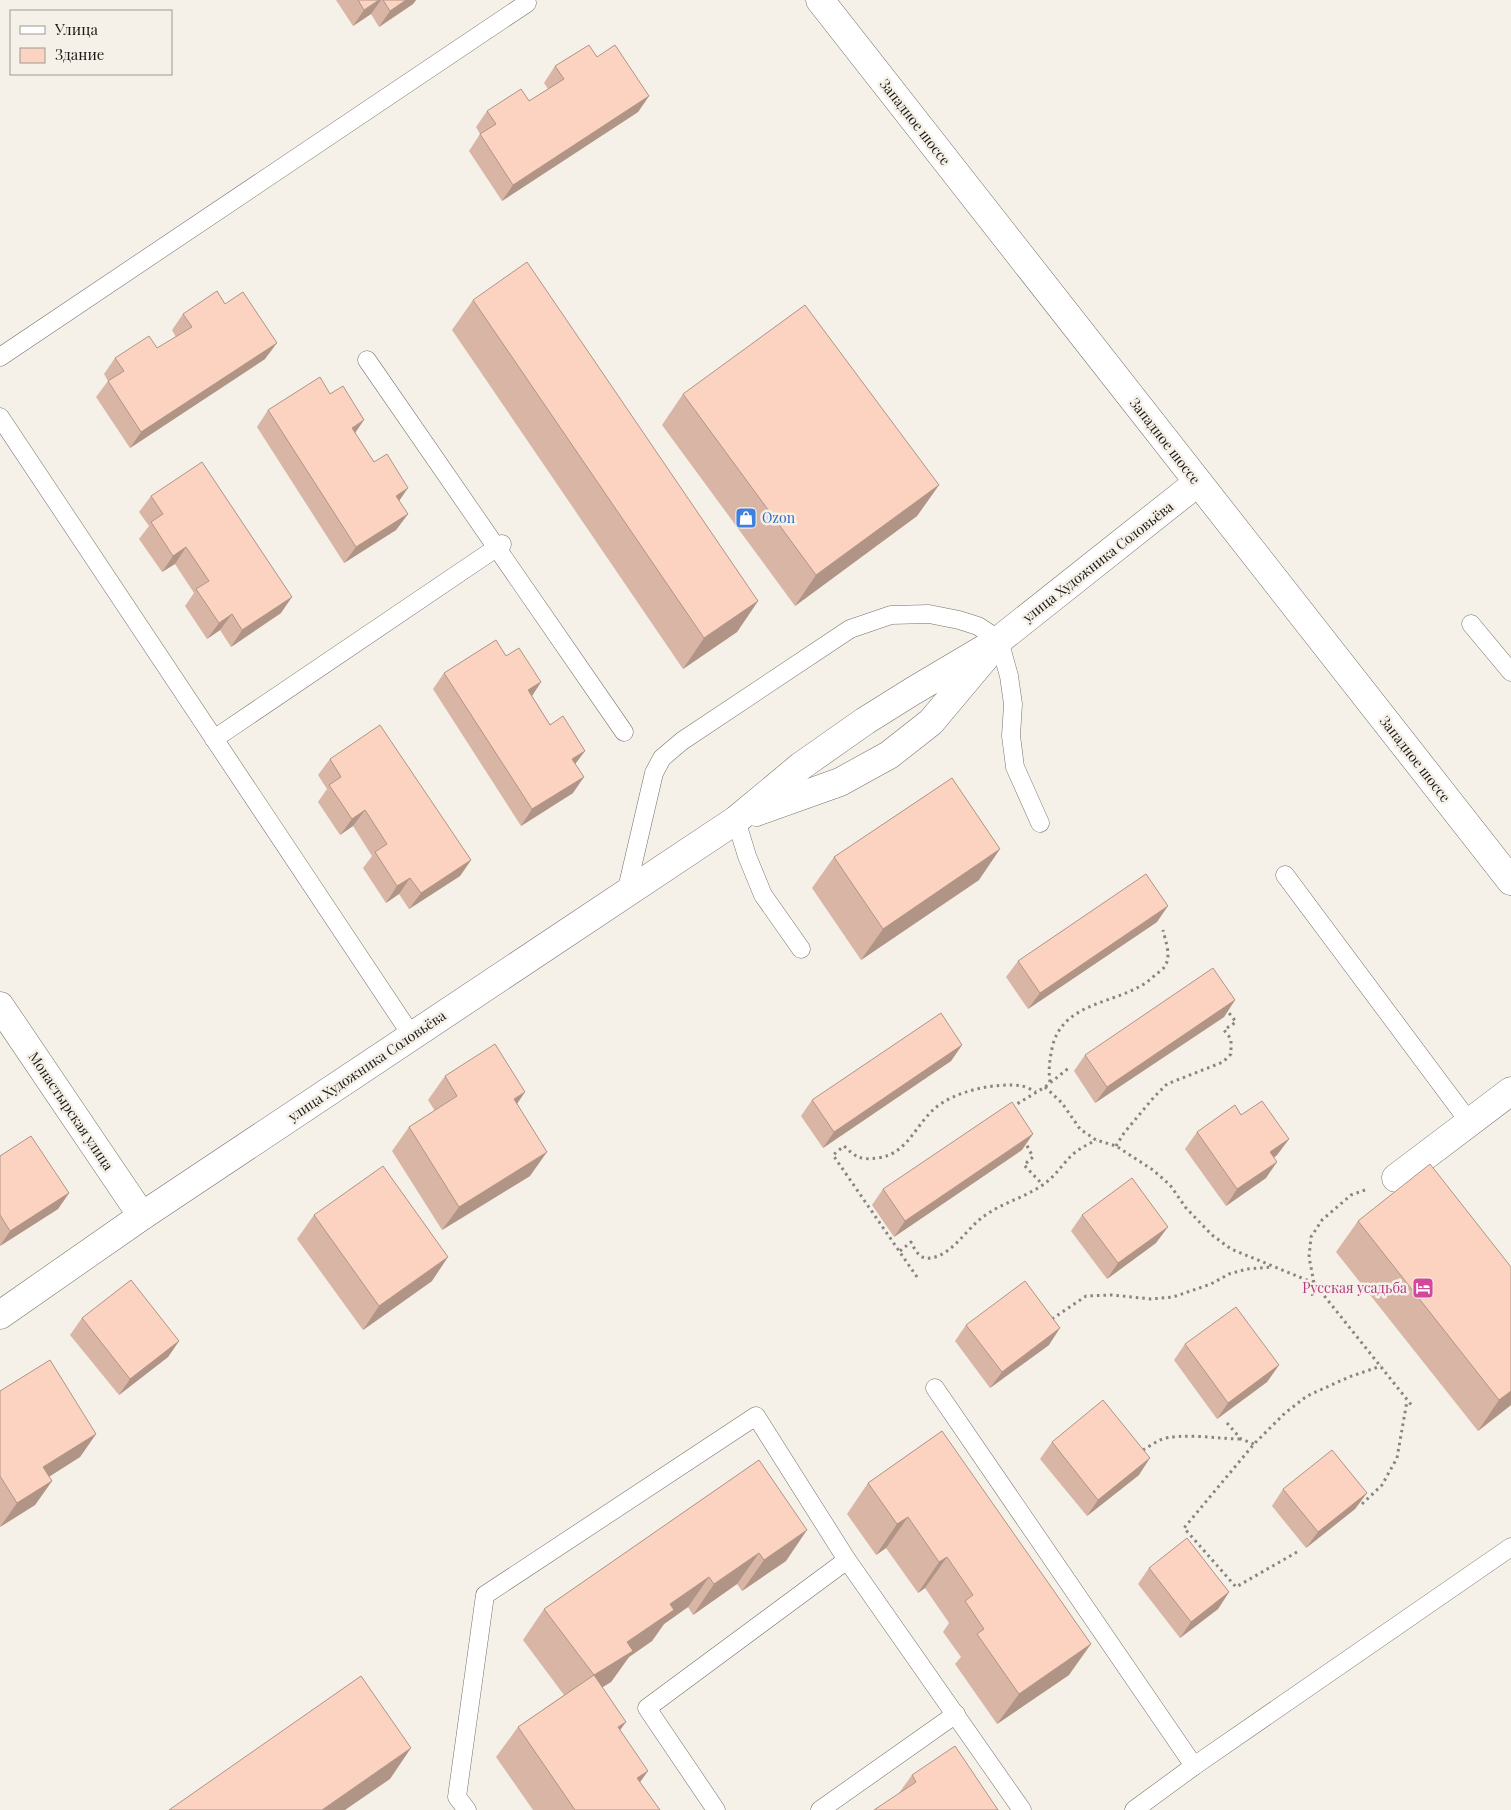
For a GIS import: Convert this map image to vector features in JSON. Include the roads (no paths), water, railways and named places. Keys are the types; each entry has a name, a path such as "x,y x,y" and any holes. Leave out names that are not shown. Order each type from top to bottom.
{"street":[{"name":"Западное шоссе","path":"820,0 1197,483 1509,873"},
{"name":"улица Художника Соловьёва","path":"0,1315 142,1216 736,820 801,766 866,721 912,691 999,640 1197,483"},
{"name":"улица Художника Соловьёва","path":"736,820 840,782 889,755 932,722 999,640"},
{"name":"Монастырская улица","path":"0,1006 142,1216"},
{"path":"1396,1178 1511,1091"}],"lane":[{"path":"0,357 526,3"},
{"path":"368,360 499,546 624,732"},
{"path":"0,418 412,1036"},
{"path":"214,739 499,546"},
{"path":"626,893 654,773 662,758 682,741 850,629 891,615 928,614 958,620 978,626 999,640 1012,694 1011,736 1015,767 1040,823"},
{"path":"1471,624 1511,672"},
{"path":"736,820 747,856 763,894 801,949"},
{"path":"1285,875 1470,1123"},
{"path":"935,1388 1194,1766"},
{"path":"467,1810 457,1797 485,1595 756,1416 846,1560 1022,1810"},
{"path":"1134,1810 1194,1766 1511,1547"},
{"path":"716,1810 647,1708 846,1560"},
{"path":"820,1810 956,1714"}],"place":[{"name":"Ozon","path":"746,518"},
{"name":"Русская усадьба","path":"1423,1288"}]}
